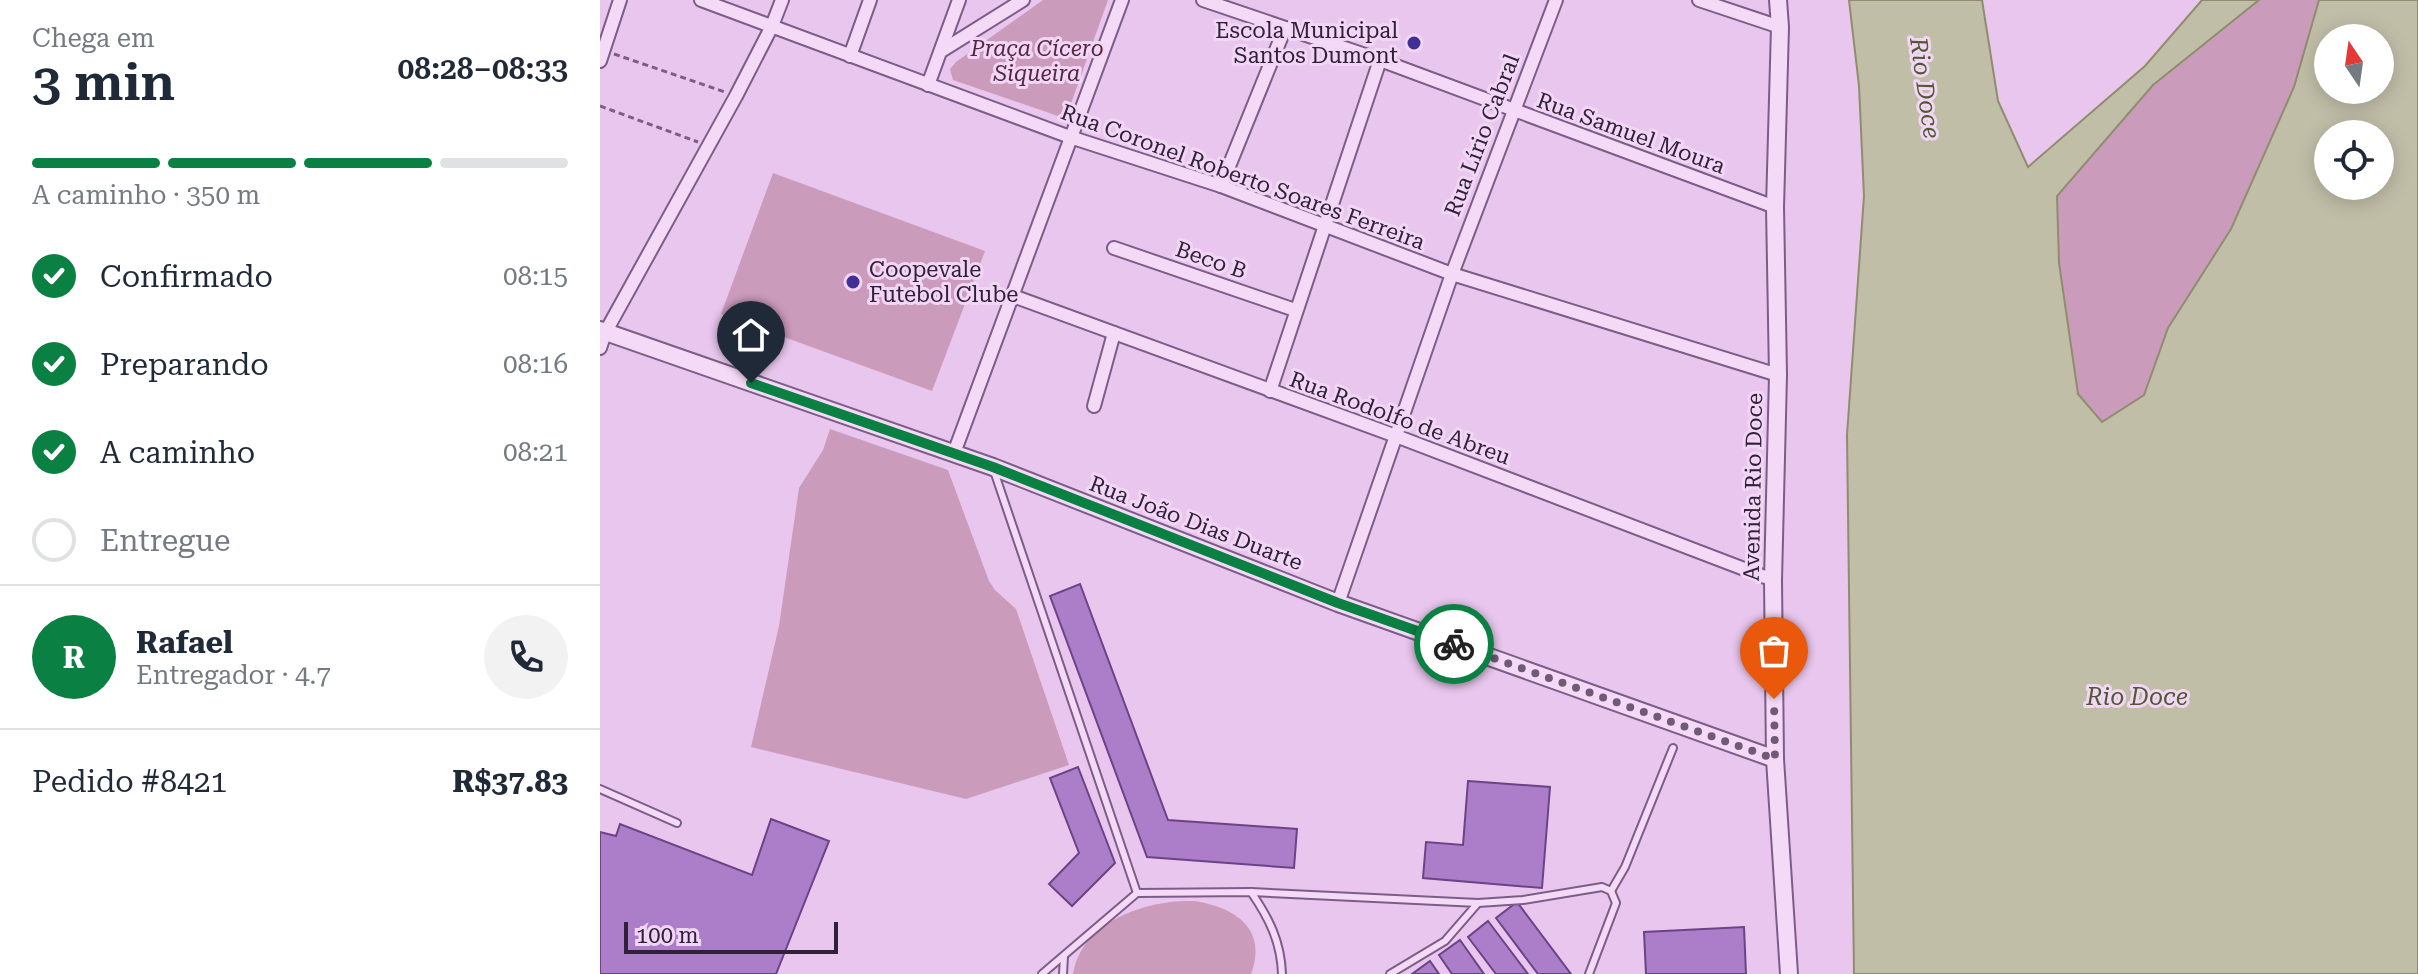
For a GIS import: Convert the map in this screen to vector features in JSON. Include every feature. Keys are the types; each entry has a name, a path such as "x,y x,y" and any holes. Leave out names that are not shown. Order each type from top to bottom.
{"street":[{"path":"602,56 620,0"},
{"name":"Rua Coronel Roberto Soares Ferreira","path":"701,0 1070,137 1221,186 1452,274 1778,375"},
{"path":"602,337 736,96 782,0"},
{"path":"850,56 870,0"},
{"path":"928,85 959,0"},
{"path":"943,50 1023,0"},
{"path":"954,453 1122,0"},
{"name":"Rua Samuel Moura","path":"1203,0 1380,60 1775,207"},
{"name":"Rua Lírio Cabral","path":"1338,603 1452,274 1556,0"},
{"path":"1699,0 1780,27"},
{"name":"Avenida Rio Doce","path":"1778,0 1775,207 1778,375 1773,580 1775,759 1789,974"},
{"path":"1221,186 1285,28"},
{"path":"1270,391 1380,60"},
{"name":"Beco B","path":"1114,248 1295,310"},
{"name":"Rua Rodolfo de Abreu","path":"1013,296 1396,436 1773,580"},
{"path":"1094,406 1114,333"},
{"name":"Rua João Dias Duarte","path":"602,337 993,467 1338,603 1775,759"}],"lane":[{"path":"993,467 1137,893"},
{"path":"1611,891 1625,867 1673,748"},
{"path":"600,789 677,823"},
{"path":"1042,974 1137,893 1251,892 1478,903 1523,900 1602,887 1611,891 1616,903 1589,974"},
{"path":"1251,892 1268,916 1281,951 1282,974"},
{"path":"1390,974 1445,941 1478,903"},
{"path":"1063,974 1064,956"}],"path":[{"path":"602,56 736,96"},
{"path":"600,106 709,146"}],"green space":[{"name":"Praça Cícero Siqueira","path":"1043,0 1108,0 1068,112 1058,116 953,80 950,69 956,62"},
{"path":"2259,0 2319,0 2294,87 2231,229 2168,328 2144,395 2102,423 2078,394 2059,263 2057,196 2153,85"},
{"name":"Coopevale Futebol Clube","path":"773,173 985,251 932,391 721,314"},
{"path":"830,429 948,470 989,581 1016,609 1069,765 966,799 751,747 779,626 799,488 823,450"},
{"path":"1194,901 1222,908 1244,922 1255,944 1251,974 1073,974 1089,940 1119,917 1157,904"}],"water":[{"name":"Rio Doce","path":"1849,0 1982,0 1998,101 2028,167 2145,66 2202,0 2259,0 2153,85 2057,196 2059,263 2078,394 2102,422 2144,395 2168,328 2231,229 2294,87 2319,0 2418,0 2418,974 1854,974 1847,435 1864,196 1859,86"}],"building":[{"path":"1080,584 1168,820 1297,829 1294,868 1147,857 1050,596"},
{"path":"1078,767 1115,863 1072,906 1049,884 1079,853 1050,778"},
{"path":"1468,781 1550,787 1542,888 1423,878 1426,842 1463,845"},
{"path":"771,819 829,841 776,974 600,974 600,832 616,836 620,824 752,875"},
{"path":"1517,902 1571,974 1538,974 1496,918"},
{"path":"1488,921 1528,974 1496,974 1468,937"},
{"path":"1744,927 1746,974 1646,974 1644,932"},
{"path":"1460,940 1484,974 1452,974 1439,955"},
{"path":"1430,961 1439,974 1412,974"}],"way so far":[{"path":"1454,644 1775,759 1774,699"}],"place":[{"name":"Escola Municipal Santos Dumont","path":"1414,43"},
{"name":"Coopevale Futebol Clube","path":"853,282"}],"route":[{"path":"751,383 993,467 1338,603 1454,644"}]}
